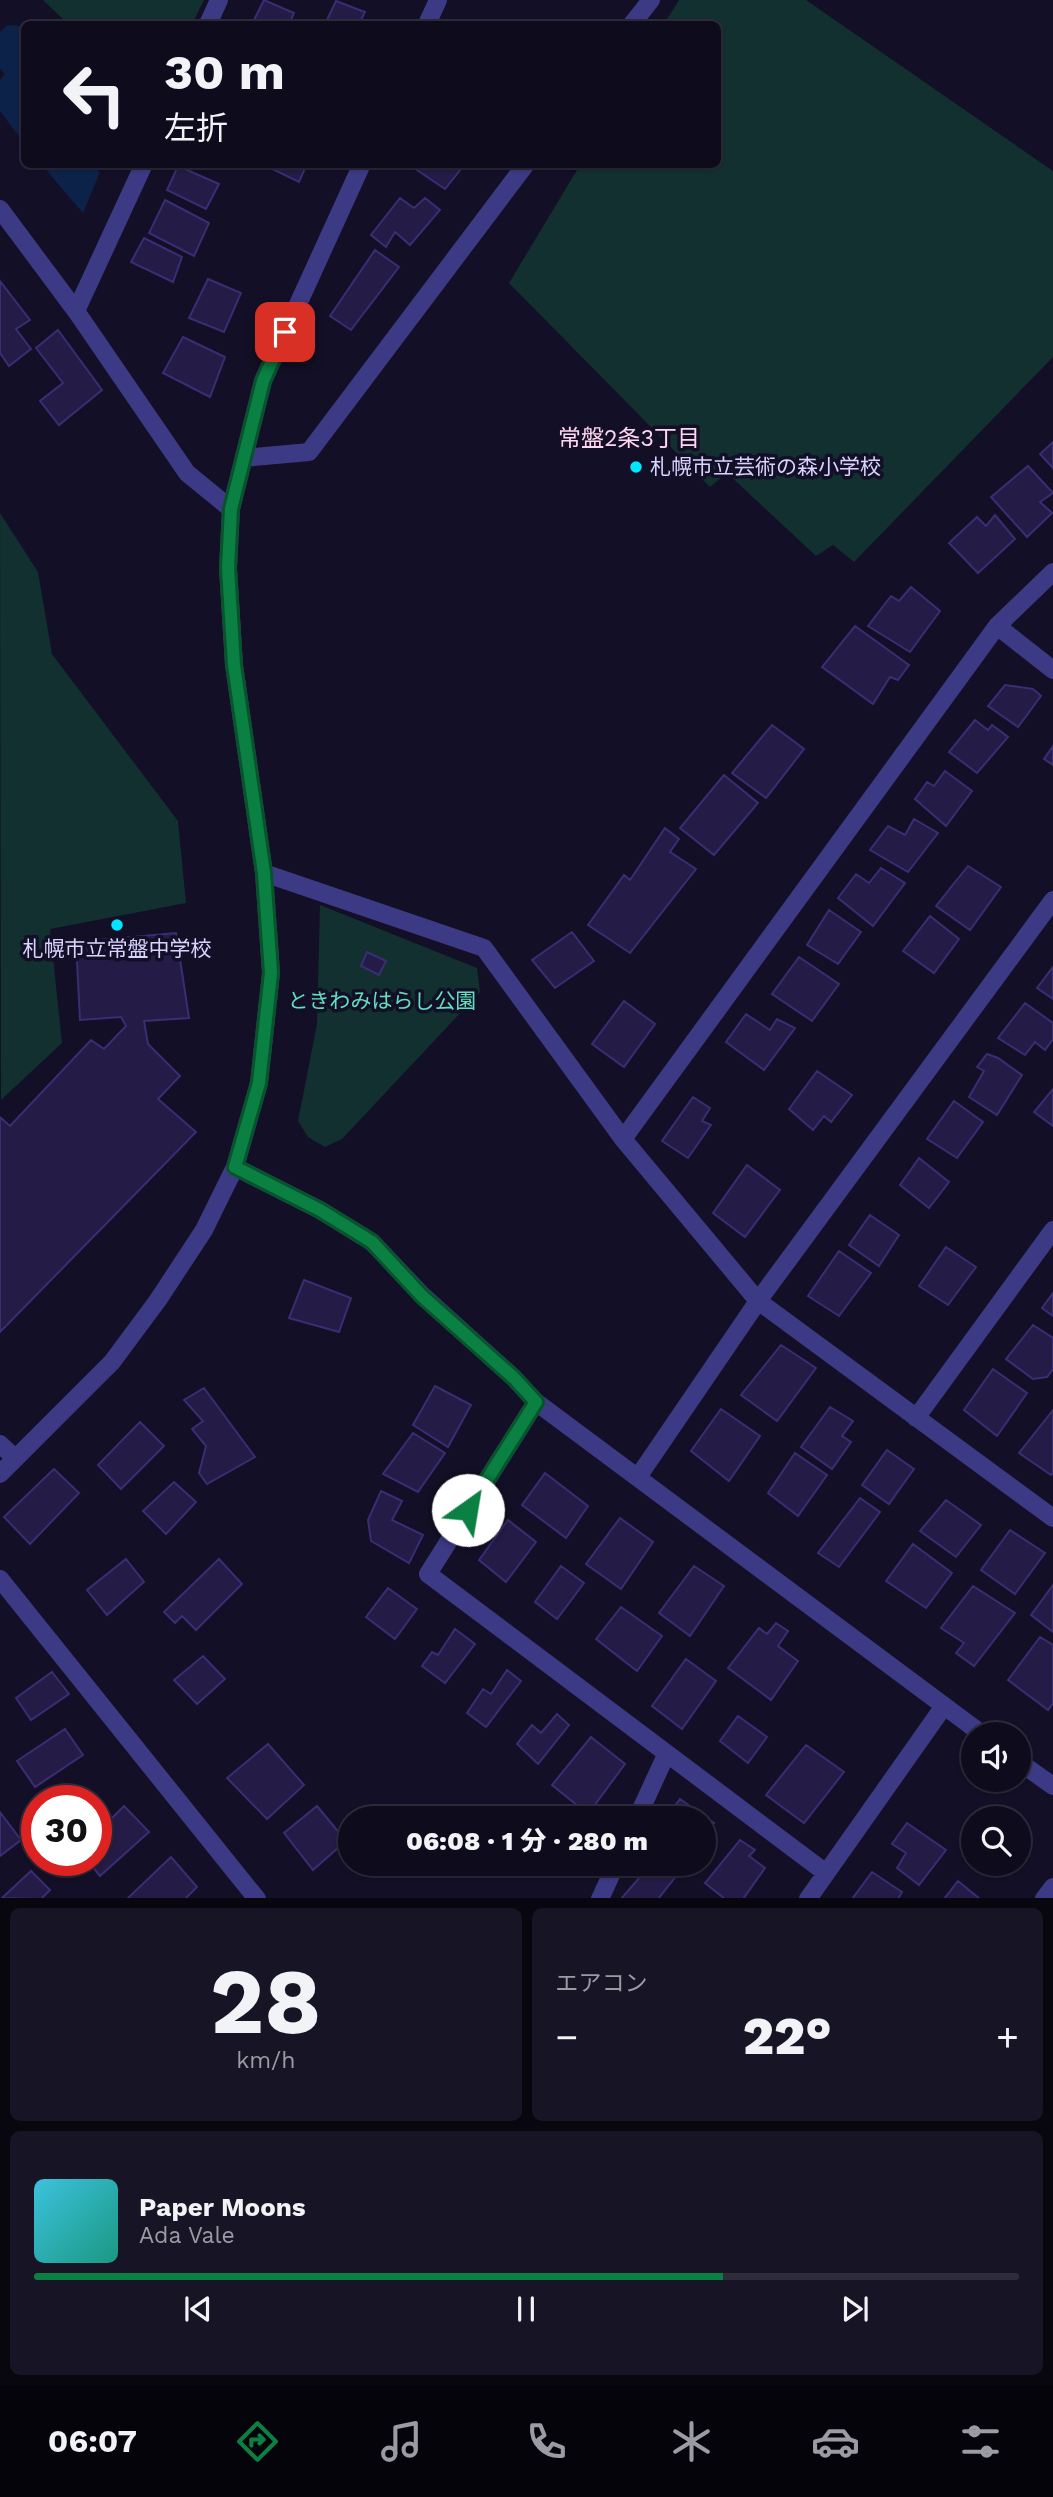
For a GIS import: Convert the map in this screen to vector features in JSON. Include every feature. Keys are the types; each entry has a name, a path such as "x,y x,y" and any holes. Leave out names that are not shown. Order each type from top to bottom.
{"street":[{"path":"209,21 219,0"},
{"path":"428,21 438,0"},
{"path":"634,21 651,0"},
{"path":"76,311 142,168"},
{"path":"0,1474 112,1362 158,1300 204,1230 235,1167 259,1083 271,973 264,873 234,665 228,568 231,509 263,381 360,168"},
{"path":"244,458 309,452 523,168"},
{"path":"0,209 76,311 187,473 231,509"},
{"path":"623,1139 997,626 1053,572"},
{"path":"997,626 1053,670"},
{"path":"264,873 484,948 623,1139 758,1301 1053,1518"},
{"path":"638,1477 758,1301 1053,900"},
{"path":"235,1167 320,1210 372,1242 422,1296 514,1378 536,1402 966,1722"},
{"path":"916,1418 1053,1230"},
{"path":"536,1402 428,1574 826,1873"},
{"path":"0,1444 15,1458"},
{"path":"0,1579 256,1898"},
{"path":"809,1898 944,1706"},
{"path":"643,1806 666,1755"},
{"path":"1031,1770 1053,1786"},
{"path":"600,1898 611,1876"}],"green space":[{"path":"43,0 204,0 194,21 65,21"},
{"path":"679,0 806,0 1053,171 1053,357 854,562 833,545 816,556 727,473 710,487 509,283 578,168 721,168 721,21 666,21"},
{"path":"0,513 38,572 52,654 178,821 186,903 50,929 62,1043 1,1100"},
{"name":"ときわみはらし公園","path":"320,905 477,968 480,992 342,1139 325,1147 308,1137 298,1121 317,1024"}],"water":[{"path":"8,25 21,26 21,139 0,111 0,80 5,74 0,69 0,32"},
{"path":"45,168 95,168 100,172 83,213"}],"building":[{"path":"264,0 294,13 290,21 254,21"},
{"path":"336,1 365,12 360,21 326,21"},
{"path":"177,168 219,184 206,209 167,190"},
{"path":"270,168 305,168 299,182"},
{"path":"414,168 462,168 445,189"},
{"path":"400,198 414,208 425,198 440,210 410,245 395,232 386,247 371,235"},
{"path":"165,200 209,223 194,256 149,233"},
{"path":"144,238 182,257 173,282 131,262"},
{"path":"375,250 399,267 351,330 330,316"},
{"path":"208,279 241,293 224,332 189,318"},
{"path":"0,281 30,320 16,329 31,349 9,366 0,353"},
{"path":"58,330 102,390 59,425 40,401 63,383 36,348"},
{"path":"183,337 225,357 210,397 163,373"},
{"path":"1053,442 1053,468 1040,454"},
{"path":"1028,466 1053,493 1040,502 1052,513 1027,537 991,497"},
{"path":"995,515 1015,539 978,573 949,543 977,517 986,526"},
{"path":"911,587 940,611 910,652 868,626 891,596 899,601"},
{"path":"855,626 909,665 898,680 890,677 873,704 822,667"},
{"path":"1005,685 1033,689 1041,696 1018,727 988,706"},
{"path":"975,720 988,730 992,725 1008,737 977,773 949,752"},
{"path":"772,725 804,749 766,798 732,773"},
{"path":"1053,746 1053,765 1044,759"},
{"path":"945,771 972,791 946,826 915,799 927,782 934,786"},
{"path":"724,775 758,803 714,855 680,828"},
{"path":"914,819 938,833 908,872 870,850 888,826 905,835"},
{"path":"665,828 679,839 670,852 696,869 630,953 588,925 624,875 630,880"},
{"path":"968,866 1001,887 970,930 936,906"},
{"path":"881,868 905,883 873,926 838,898 856,874 869,883"},
{"path":"829,910 861,932 838,964 807,945"},
{"path":"930,916 959,939 934,973 903,951"},
{"path":"572,932 594,961 555,988 532,960"},
{"path":"176,933 189,1018 144,1021 148,1044 180,1076 158,1099 196,1132 0,1332 0,1117 10,1126 91,1040 104,1049 126,1026 121,1017 80,1020 76,942"},
{"path":"367,952 386,961 379,975 361,966"},
{"path":"799,957 839,984 812,1021 772,994"},
{"path":"1053,967 1053,999 1037,988"},
{"path":"624,1001 655,1024 624,1067 592,1044"},
{"path":"1025,1003 1053,1023 1053,1039 1045,1050 1035,1042 1025,1055 998,1038"},
{"path":"746,1014 770,1030 777,1019 795,1028 764,1070 726,1042"},
{"path":"987,1054 998,1058 1022,1075 997,1115 969,1097 984,1071 977,1067"},
{"path":"817,1071 852,1095 831,1122 824,1116 813,1130 789,1109"},
{"path":"1053,1089 1053,1126 1034,1112"},
{"path":"693,1097 710,1108 702,1121 711,1125 688,1158 662,1141"},
{"path":"954,1101 983,1122 957,1158 927,1139"},
{"path":"919,1158 949,1182 929,1208 900,1185"},
{"path":"747,1165 780,1190 745,1237 713,1213"},
{"path":"870,1215 899,1235 879,1266 849,1245"},
{"path":"946,1247 976,1267 948,1305 919,1286"},
{"path":"839,1251 871,1273 839,1316 808,1296"},
{"path":"304,1280 351,1298 339,1332 289,1318"},
{"path":"1053,1293 1053,1316 1042,1308"},
{"path":"1033,1325 1053,1338 1053,1369 1047,1377 1033,1379 1006,1359"},
{"path":"781,1345 816,1368 777,1421 741,1395"},
{"path":"993,1369 1027,1393 997,1436 964,1410"},
{"path":"435,1386 471,1405 448,1447 413,1425"},
{"path":"204,1388 255,1457 207,1484 199,1473 206,1446 192,1429 203,1421 184,1400"},
{"path":"830,1407 853,1421 842,1436 851,1442 832,1469 801,1447"},
{"path":"721,1409 760,1436 729,1481 691,1451"},
{"path":"1053,1410 1053,1473 1051,1475 1019,1453"},
{"path":"140,1422 164,1446 121,1489 98,1465"},
{"path":"413,1433 445,1453 418,1492 383,1474"},
{"path":"887,1450 914,1469 889,1504 862,1485"},
{"path":"795,1453 827,1475 798,1516 768,1493"},
{"path":"54,1469 79,1493 30,1544 4,1517"},
{"path":"545,1473 588,1506 566,1538 522,1505"},
{"path":"174,1482 196,1502 166,1534 143,1511"},
{"path":"381,1491 402,1501 392,1520 423,1535 409,1563 371,1541 368,1520"},
{"path":"860,1498 880,1512 839,1567 818,1553"},
{"path":"946,1500 981,1525 956,1557 920,1531"},
{"path":"620,1518 653,1542 621,1589 586,1564"},
{"path":"508,1520 536,1542 506,1582 479,1560"},
{"path":"1010,1530 1045,1553 1015,1594 981,1570"},
{"path":"913,1544 952,1573 926,1608 886,1581"},
{"path":"126,1559 144,1582 107,1615 87,1590"},
{"path":"219,1559 242,1584 196,1630 182,1616 175,1623 164,1612"},
{"path":"561,1566 584,1583 557,1619 535,1602"},
{"path":"694,1566 724,1586 690,1636 659,1613"},
{"path":"1053,1585 1053,1632 1031,1615"},
{"path":"973,1586 1015,1613 974,1666 956,1653 964,1643 941,1628"},
{"path":"388,1588 417,1609 395,1639 366,1617"},
{"path":"621,1607 662,1636 637,1671 596,1639"},
{"path":"776,1623 788,1631 778,1646 798,1661 771,1700 728,1668 759,1628 767,1634"},
{"path":"455,1629 475,1644 445,1683 422,1666 432,1652 438,1655"},
{"path":"1040,1637 1053,1645 1053,1703 1048,1710 1008,1680"},
{"path":"203,1656 225,1679 197,1704 174,1680"},
{"path":"686,1659 716,1681 682,1729 652,1706"},
{"path":"507,1670 521,1681 486,1727 467,1713 483,1689 491,1694"},
{"path":"52,1672 69,1694 31,1720 16,1698"},
{"path":"557,1714 569,1725 538,1764 517,1744 532,1725 541,1733"},
{"path":"738,1716 767,1737 748,1763 720,1741"},
{"path":"65,1729 83,1755 38,1785 34,1785 17,1761"},
{"path":"591,1737 625,1764 594,1806 578,1806 552,1785"},
{"path":"268,1744 304,1785 267,1819 227,1778"},
{"path":"806,1745 844,1772 804,1823 766,1795"},
{"path":"680,1799 690,1806 675,1806"},
{"path":"124,1806 149,1832 112,1865 112,1818"},
{"path":"317,1806 338,1831 338,1848 313,1870 284,1833"},
{"path":"0,1812 21,1840 0,1856"},
{"path":"907,1823 946,1850 919,1885 897,1868 906,1853 892,1844"},
{"path":"740,1840 755,1850 749,1856 765,1868 744,1898 724,1898 705,1883 711,1876 716,1876 716,1869"},
{"path":"171,1857 197,1887 186,1898 128,1898"},
{"path":"872,1872 902,1892 899,1898 853,1898"},
{"path":"26,1876 36,1876 50,1890 42,1898 2,1898"},
{"path":"641,1876 676,1876 659,1898 622,1898"},
{"path":"958,1881 979,1898 945,1898"}],"place":[{"name":"札幌市立芸術の森小学校","path":"636,467"},
{"name":"札幌市立常盤中学校","path":"117,925"}],"district":[{"name":"常盤2条3丁目","path":"629,438"}],"route":[{"path":"285,332 263,381 231,509 228,568 234,665 264,873 271,973 259,1083 235,1167 320,1210 372,1242 422,1296 514,1378 536,1402 468,1510"}]}
